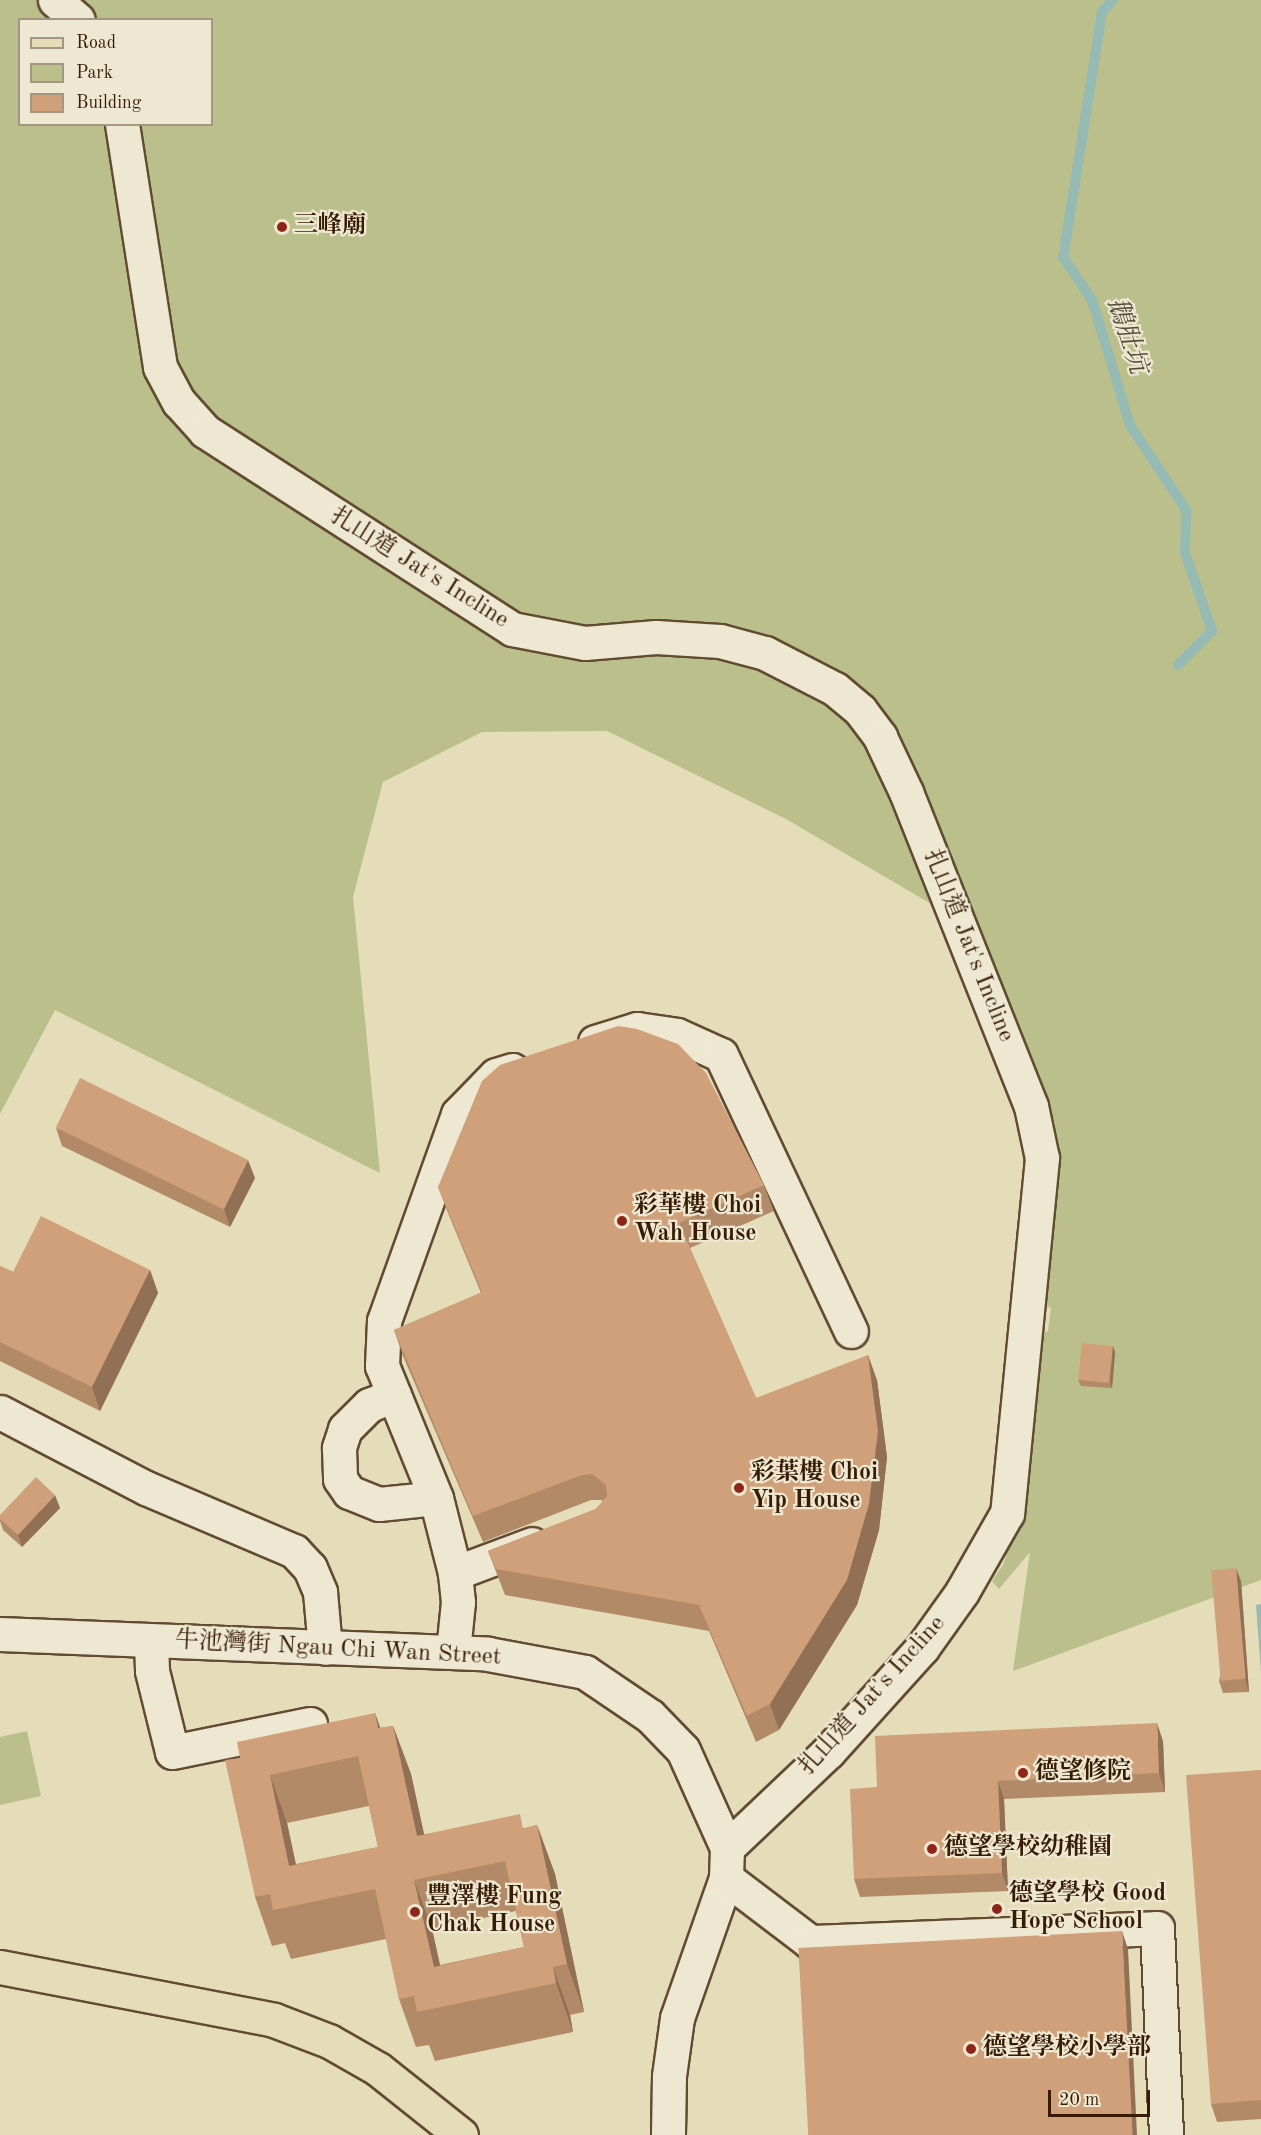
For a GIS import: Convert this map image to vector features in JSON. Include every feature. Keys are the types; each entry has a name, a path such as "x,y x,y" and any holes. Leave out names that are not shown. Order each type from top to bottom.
{"main road":[{"path":"0,1967 274,2020 329,2041 378,2069 461,2135"}],"street":[{"path":"55,0 76,18"},
{"name":"扎山道 Jat's Incline","path":"122,126 160,367 179,402 205,431 512,628 585,643 656,637 720,641 765,653 835,689 860,710 880,737 906,792 1031,1106 1042,1158 1007,1513 962,1592 921,1648 726,1863 677,2018 669,2076 668,2135"},
{"path":"453,1651 458,1602 455,1573 436,1498 382,1366 384,1321 458,1114 496,1075 637,1029 677,1035 721,1055 850,1331"},
{"path":"394,1395 369,1405 345,1429 339,1448 340,1479 350,1492 379,1504 436,1498"},
{"path":"0,1412 146,1488 294,1551 310,1568 320,1592 325,1648"},
{"path":"455,1573 565,1531"},
{"name":"牛池灣街 Ngau Chi Wan Street","path":"0,1634 325,1648 453,1651 585,1672 650,1716 683,1750 726,1863"},
{"path":"151,1641 152,1671 172,1752 310,1724"},
{"path":"726,1863 810,1942 1157,1928 1166,2135"}],"green space":[{"path":"0,0 1261,0 1261,1580 1013,1671 1030,1552 999,1589 992,1581 1003,1565 1012,1536 1034,1335 1048,1331 1051,1308 1039,1302 1056,1153 1055,1123 1012,1037 969,926 786,819 607,731 482,732 383,782 353,897 380,1173 55,1010 0,1114"},
{"path":"27,1731 41,1796 0,1805 0,1737"}],"water":[{"path":"1261,1604 1261,1672 1256,1605"}],"building":[{"path":"618,1026 637,1029 678,1044 706,1073 764,1185 679,1223 756,1398 868,1355 878,1431 869,1504 847,1580 770,1704 747,1716 699,1605 496,1569 488,1551 596,1509 607,1496 606,1485 592,1474 582,1475 473,1516 394,1330 482,1292 438,1187 482,1081 500,1065"},
{"path":"80,1078 248,1160 224,1209 56,1127"},
{"path":"41,1216 150,1270 92,1387 0,1342 0,1266 13,1272"},
{"path":"1082,1343 1113,1346 1109,1383 1078,1380"},
{"path":"36,1477 55,1495 18,1535 0,1519 0,1515"},
{"path":"1236,1568 1246,1679 1221,1681 1211,1570"},
{"path":"375,1713 378,1728 393,1726 417,1836 520,1814 523,1829 537,1825 567,1964 553,1967 556,1983 417,2012 414,1996 399,1999 375,1889 273,1910 270,1894 255,1897 225,1760 240,1758 237,1742","holes":["358,1756 378,1847 289,1866 270,1775","505,1861 524,1947 434,1967 414,1880"]},
{"path":"1157,1723 1159,1773 998,1781 1002,1873 854,1879 850,1789 877,1787 875,1736"},
{"path":"1261,1770 1261,2100 1211,2104 1186,1775"},
{"name":"德望學校小學部","path":"1122,1931 1133,2135 808,2135 798,1948"}],"waterway":[{"name":"鵝肚坑","path":"1113,0 1102,12 1063,257 1092,300 1130,425 1186,510 1185,553 1212,631 1178,665"}],"place":[{"name":"三峰廟","path":"282,227"},
{"name":"彩華樓 Choi Wah House","path":"622,1221"},
{"name":"彩葉樓 Choi Yip House","path":"739,1488"},
{"name":"德望修院","path":"1023,1773"},
{"name":"德望學校幼稚園","path":"932,1849"},
{"name":"德望學校 Good Hope School","path":"997,1909"},
{"name":"豐澤樓 Fung Chak House","path":"415,1912"},
{"name":"德望學校小學部","path":"971,2049"}]}
